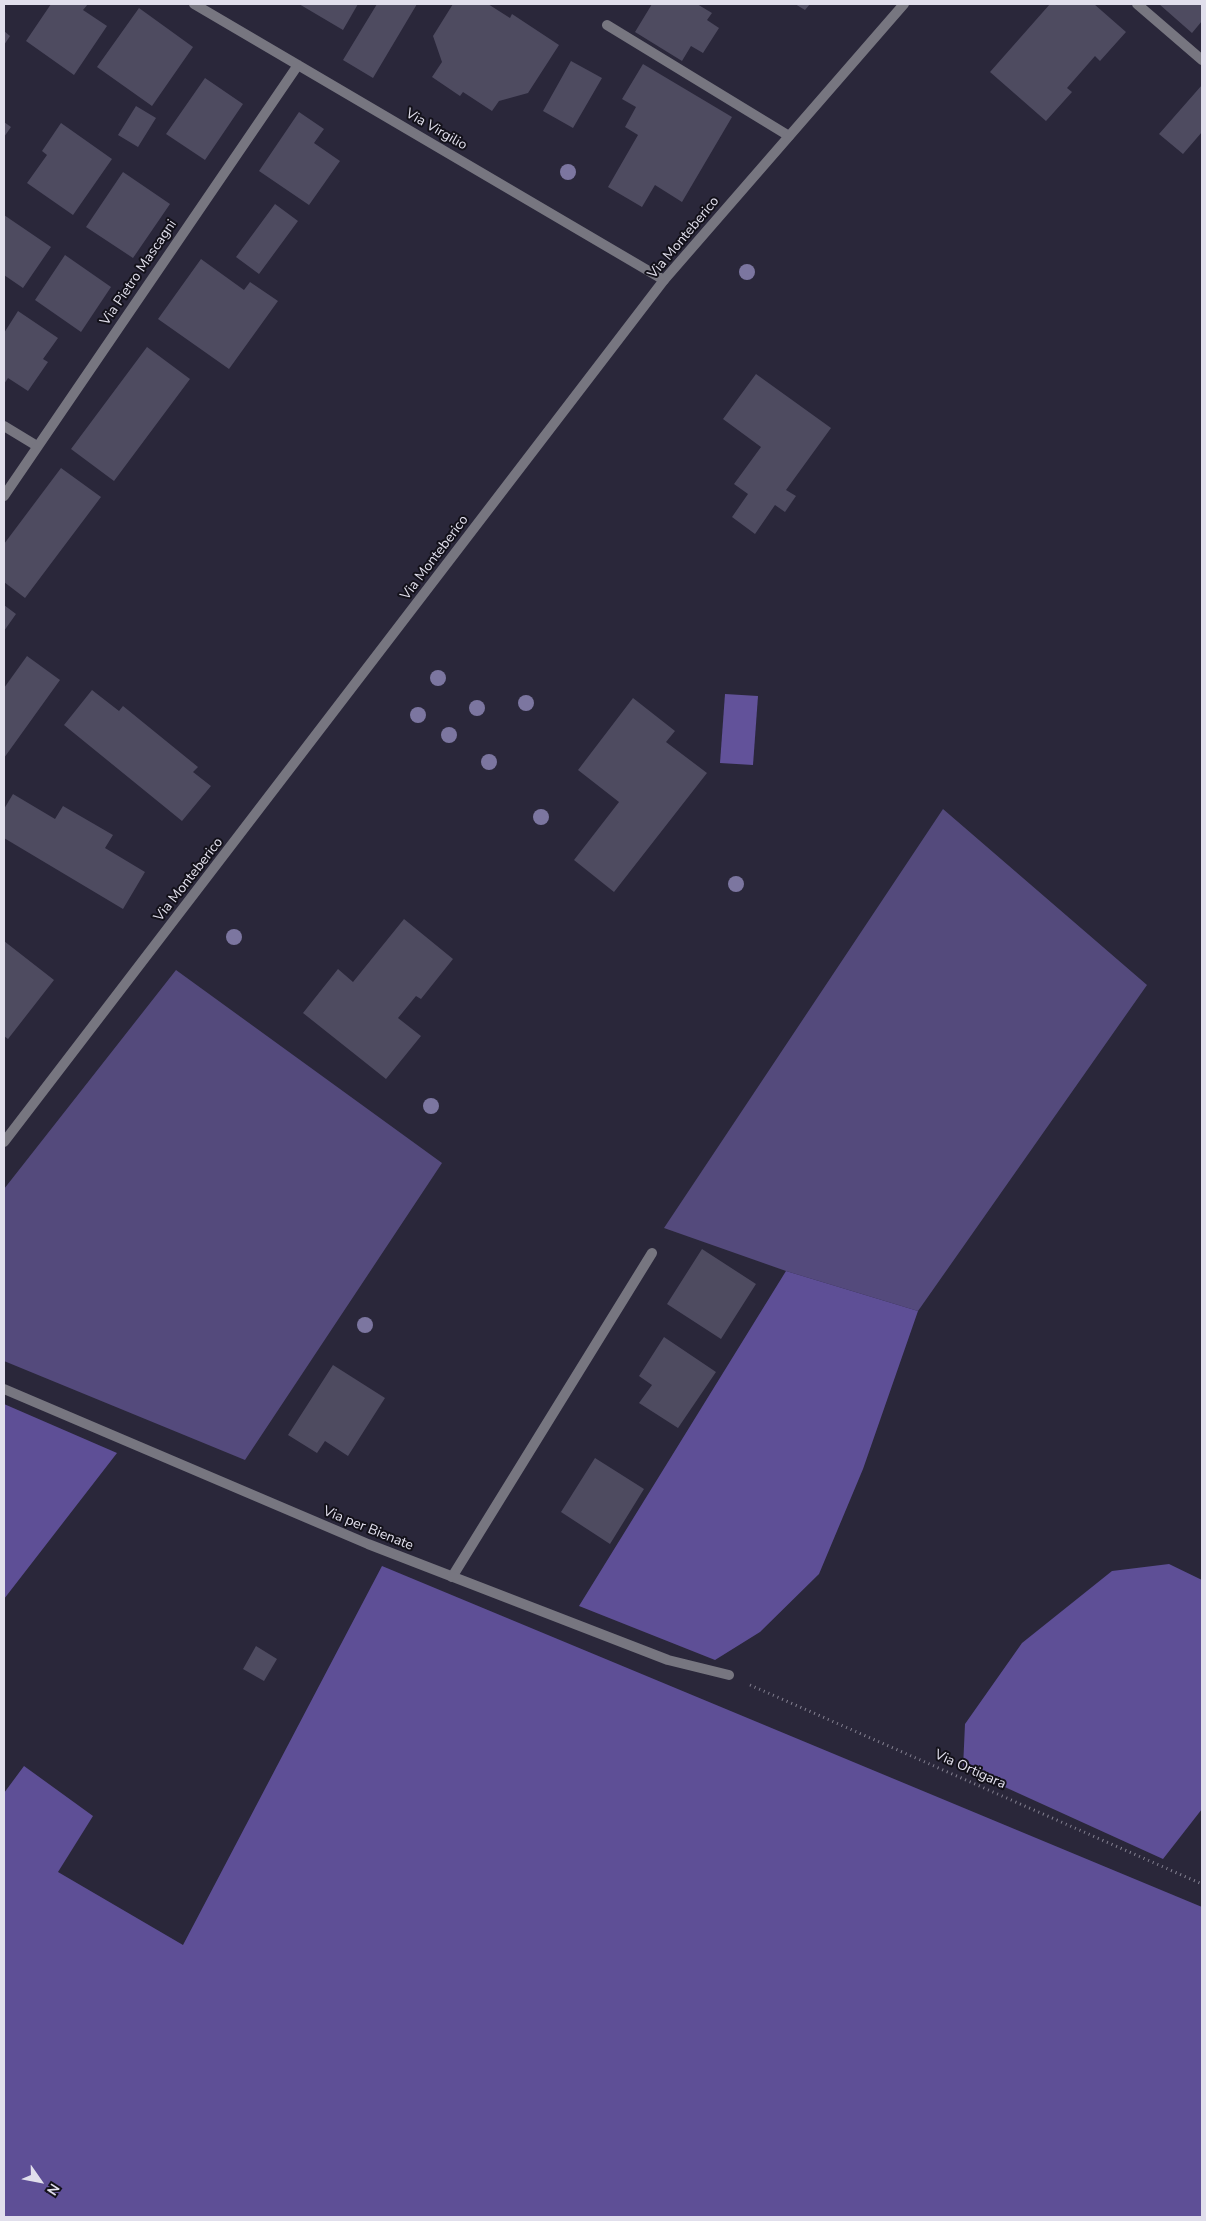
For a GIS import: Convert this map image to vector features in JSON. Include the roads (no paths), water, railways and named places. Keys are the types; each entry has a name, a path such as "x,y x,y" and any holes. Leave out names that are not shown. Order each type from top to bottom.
{"street":[{"name":"Via Virgilio","path":"194,4 664,280"},
{"name":"Via Monteberico","path":"4,1142 664,280 904,4"},
{"path":"1137,4 1202,60"},
{"path":"607,25 789,136"},
{"name":"Via Pietro Mascagni","path":"4,496 298,65"},
{"path":"4,426 37,446"},
{"path":"452,1577 652,1252"},
{"name":"Via per Bienate","path":"4,1389 368,1544 668,1660 729,1676"}]}
